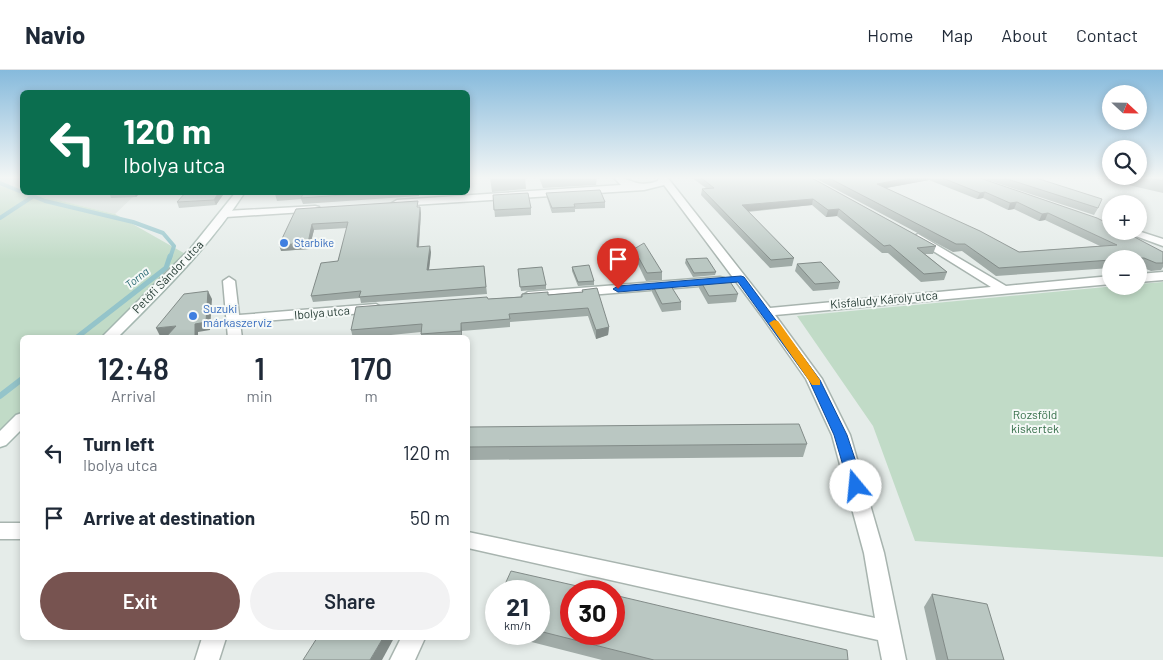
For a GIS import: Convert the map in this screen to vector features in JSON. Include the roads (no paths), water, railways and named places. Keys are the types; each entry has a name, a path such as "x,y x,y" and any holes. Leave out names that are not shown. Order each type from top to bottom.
{"street":[{"name":"Petőfi Sándor utca","path":"111,335 187,260 232,205"},
{"path":"685,205 766,312 814,380 841,435 874,554 894,660"},
{"path":"226,214 330,208"},
{"path":"909,232 1002,289"},
{"path":"1147,238 1163,243"},
{"path":"1147,277 1163,276"},
{"path":"518,297 741,279"},
{"path":"229,281 235,335"},
{"name":"Kisfaludy Károly utca","path":"766,312 1102,281"},
{"name":"Ibolya utca","path":"233,320 390,307"},
{"path":"0,441 20,421"},
{"path":"0,531 20,531"},
{"path":"470,540 890,632"},
{"path":"207,660 213,640"},
{"path":"402,660 412,640"}],"waterway":[{"name":"Torna","path":"0,218 21,205"},
{"name":"Torna","path":"60,205 133,222 163,233 174,246 170,258"},
{"name":"Torna","path":"80,335 166,268 170,256"},
{"name":"Torna","path":"0,396 20,381"}],"place":[{"name":"Starbike","path":"284,243"},
{"name":"Suzuki márkaszerviz","path":"193,316"}],"park label":[{"name":"Rozsföld kiskertek","path":"1035,422"}]}
